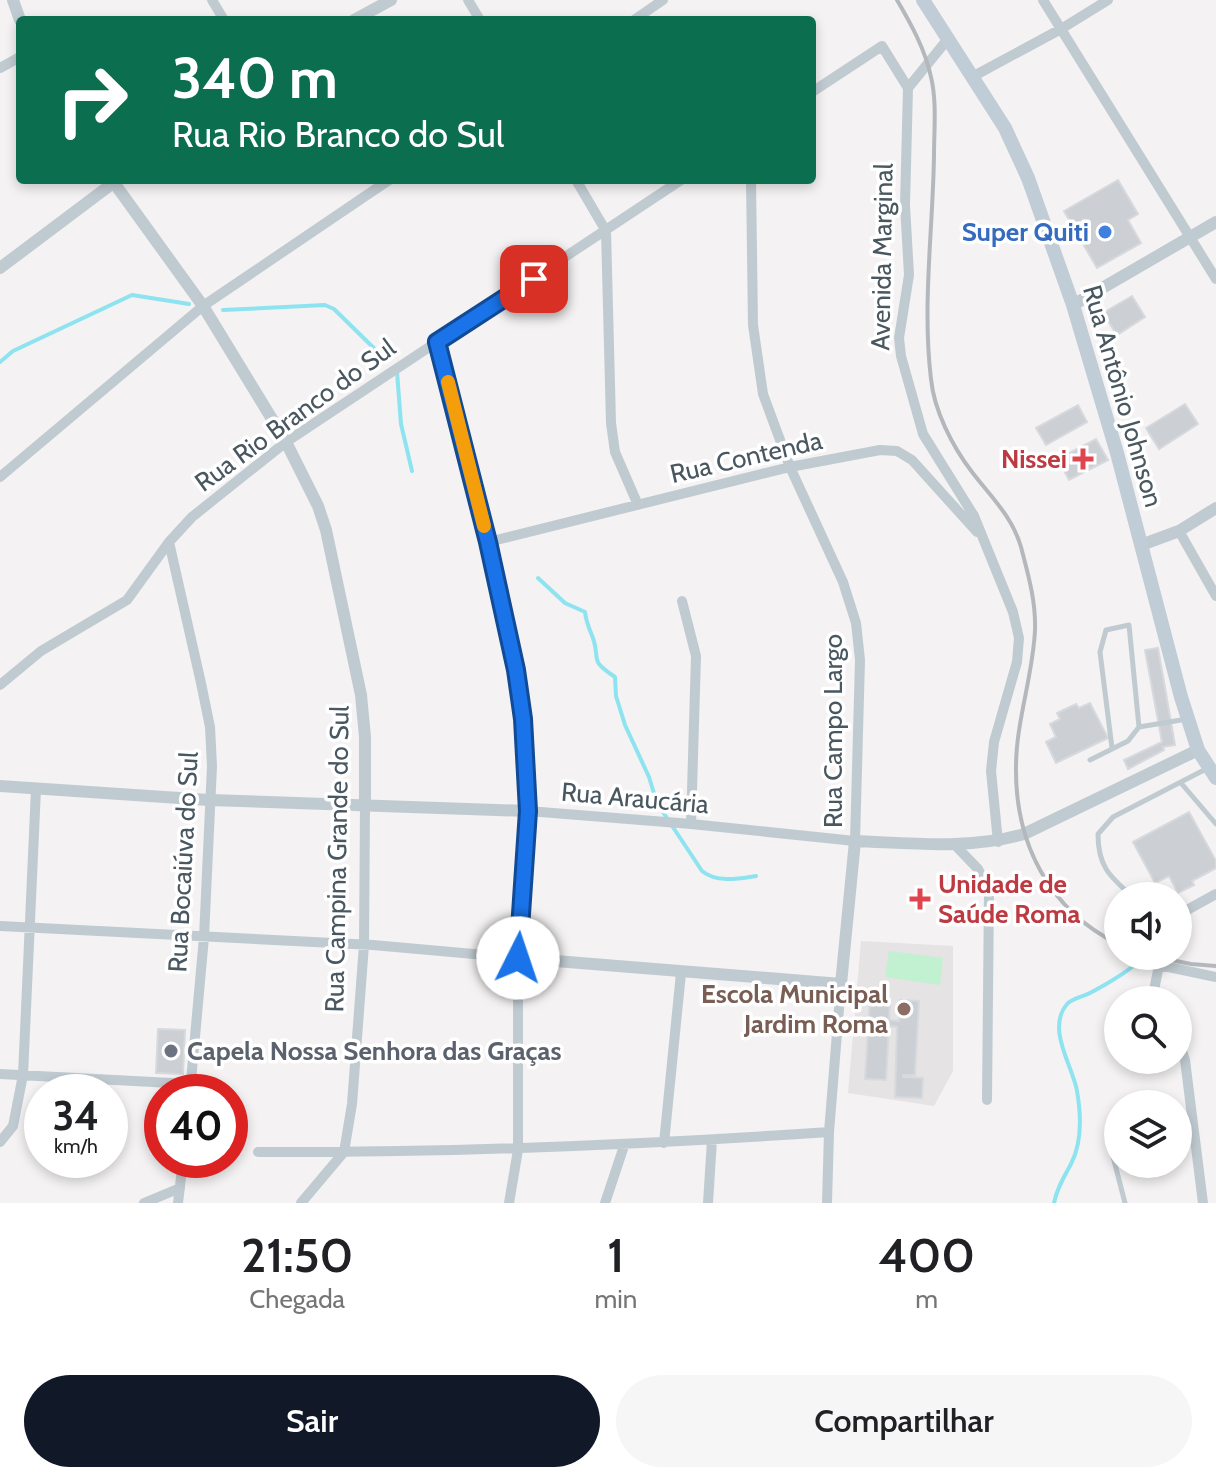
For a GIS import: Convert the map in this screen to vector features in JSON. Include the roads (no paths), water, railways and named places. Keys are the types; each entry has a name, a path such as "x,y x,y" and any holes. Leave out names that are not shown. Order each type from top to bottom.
{"main road":[{"name":"Rua Antônio Johnson","path":"923,0 1005,128 1028,178 1073,305 1188,719 1198,750 1213,773"}],"street":[{"path":"361,16 389,0"},
{"path":"647,5 663,0"},
{"path":"1043,0 1216,279"},
{"path":"972,77 1108,0"},
{"path":"816,89 882,46 908,88 947,40"},
{"name":"Avenida Marginal","path":"908,88 905,205 909,275 899,323 901,356 923,434 974,516 1013,612 1019,638 1017,662 994,742 991,771 998,842"},
{"path":"0,268 110,184"},
{"name":"Rua Campina Grande do Sul","path":"116,184 203,306 286,442 318,506 326,530 361,695 365,737 364,945 352,1104 344,1152"},
{"path":"0,477 203,306 383,184"},
{"path":"578,184 606,231 611,423 615,452 638,505"},
{"name":"Rua Rio Branco do Sul","path":"0,685 41,651 127,600 169,542 192,517 286,442 675,184"},
{"name":"Rua Campo Largo","path":"751,184 753,325 763,394 790,467 843,582 856,623 860,660 855,841 829,1132 827,1203"},
{"path":"1073,305 1216,222"},
{"path":"437,342 488,542 516,670 523,719 528,811 518,958 518,1150 509,1203"},
{"name":"Rua Contenda","path":"488,542 790,467 880,450 897,451 912,460 981,537"},
{"path":"1141,545 1179,531 1216,508"},
{"path":"1179,531 1216,596"},
{"name":"Rua Bocaiúva do Sul","path":"169,542 210,727 212,766 204,937 191,1074"},
{"path":"682,601 696,656 691,824"},
{"name":"Rua Araucária","path":"0,786 209,800 528,811 855,841 955,845 998,842 1024,834 1198,750"},
{"path":"0,1142 13,1126 23,1075 36,789"},
{"path":"955,845 978,869 989,891 987,1100"},
{"path":"1192,907 1216,894"},
{"path":"0,926 364,945 841,984"},
{"path":"1192,970 1216,977"},
{"path":"664,1143 681,973"},
{"path":"0,1074 144,1084"},
{"path":"1187,1074 1203,1203"},
{"path":"258,1152 518,1150 829,1132"},
{"path":"708,1203 712,1140"},
{"path":"605,1203 624,1146"},
{"path":"301,1203 344,1152"},
{"path":"178,1203 181,1178"},
{"path":"144,1203 180,1188"}],"lane":[{"path":"1112,748 1100,652 1106,630 1129,625 1139,727"},
{"path":"1090,760 1128,741 1139,727 1188,719"},
{"path":"1115,882 1098,854 1098,834 1113,817 1181,783 1213,773"},
{"path":"1181,783 1216,824"},
{"path":"1119,1178 1125,1203"}],"waterway":[{"path":"0,362 13,351 132,295 189,304"},
{"path":"223,310 325,305 334,309 387,361"},
{"path":"397,372 401,424 412,471"},
{"path":"538,578 565,603 585,612 598,663 615,677 616,696 625,725 649,777 657,803 702,871 721,879 756,876"},
{"path":"1054,1203 1075,1156 1080,1128 1075,1081 1060,1035 1062,1013 1071,1001 1127,970"}],"railway":[{"path":"897,0 925,57 934,96 928,323 933,391 940,415 958,451 1000,507 1017,536 1033,598 1034,647 1021,716 1016,767 1022,822 1041,871 1055,893 1073,913 1104,936"},
{"path":"1192,964 1216,966"}],"place":[{"name":"Super Quiti","path":"1105,232"},
{"name":"Nissei","path":"1083,459"},
{"name":"Unidade de Saúde Roma","path":"920,899"},
{"name":"Escola Municipal Jardim Roma","path":"904,1009"},
{"name":"Capela Nossa Senhora das Graças","path":"171,1051"}]}
